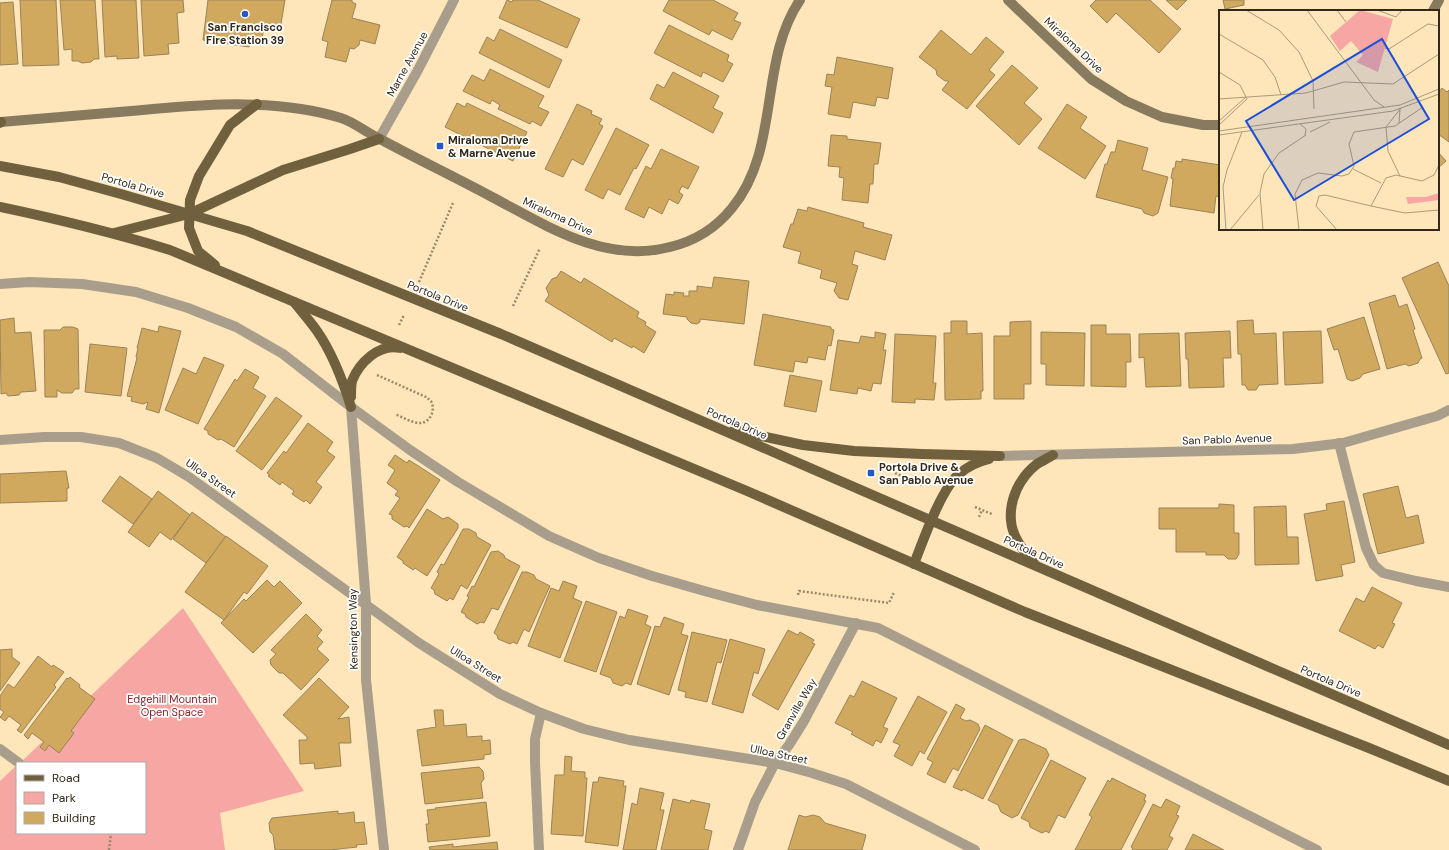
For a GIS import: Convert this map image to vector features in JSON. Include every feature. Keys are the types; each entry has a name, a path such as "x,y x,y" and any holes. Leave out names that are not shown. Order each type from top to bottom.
{"main road":[{"path":"221,270 198,250 189,228 190,200 199,176 230,125 258,104"},
{"path":"114,233 189,214 283,170 378,139"},
{"name":"Portola Drive","path":"0,166 59,177 248,231 501,334 1449,745"},
{"path":"0,207 45,216 114,233 170,250 221,270 747,491 1025,612 1449,781"},
{"path":"293,300 318,332 330,354 343,380 351,407"},
{"path":"351,407 352,383 359,367 368,357 381,349 395,346 409,350"},
{"path":"706,423 803,445 854,451 1000,456"},
{"path":"1037,566 1024,552 1016,537 1011,522 1012,503 1017,488 1025,477 1037,465 1053,455"},
{"path":"914,564 944,494 958,475 977,462 1000,456"}],"street":[{"name":"Marne Avenue","path":"378,139 418,70 454,0"},
{"name":"Miraloma Drive","path":"258,104 302,109 342,118 378,139 550,228 590,245 623,252 655,251 687,243 712,228 733,207 749,182 759,155 780,44 792,12 800,0"},
{"name":"Miraloma Drive","path":"1008,0 1091,79 1126,101 1162,117 1203,125 1219,125"},
{"path":"1434,10 1439,0"},
{"path":"0,123 172,107 258,104"},
{"path":"0,284 29,282 82,284 136,292 188,308 236,327 283,354 351,407 410,450 458,482 549,536 599,558 652,576 722,596 764,606 878,628 1317,850"},
{"name":"Kensington Way","path":"351,407 366,604 366,680 384,850"},
{"name":"San Pablo Avenue","path":"1000,456 1293,449 1339,443 1437,416 1449,410"},
{"name":"Ulloa Street","path":"0,440 44,437 81,437 119,443 158,458 189,477 419,643 500,694 540,713 584,729 629,740 775,763 846,784 975,850"},
{"path":"1339,443 1366,548 1374,565 1383,573 1416,582 1449,587"},
{"name":"Granville Way","path":"738,850 755,802 775,763 790,745 804,721 856,623"},
{"path":"539,850 535,739 540,713"},
{"path":"0,749 18,762"}],"path":[{"path":"448,215 453,203"},
{"path":"513,306 540,248"},
{"path":"386,379 426,397 431,401 432,415"},
{"path":"894,472 922,485"},
{"path":"975,507 997,516"},
{"path":"979,517 982,510"},
{"path":"109,850 111,834"}],"green space":[{"name":"Edgehill Mountain Open Space","path":"183,608 304,791 220,813 225,850 0,850 0,781 16,766 16,834 146,834 146,762 21,762"}],"building":[{"path":"20,0 56,0 59,65 23,66"},
{"path":"60,0 95,0 99,59 82,63 72,61 72,49 64,50"},
{"path":"102,0 136,0 139,58 117,59 117,56 105,57"},
{"path":"141,0 183,0 184,12 177,13 179,43 168,44 169,54 144,56"},
{"name":"San Francisco Fire Station 39","path":"208,0 285,0 280,30 264,27 262,39 251,37 249,47 203,40"},
{"path":"332,0 352,0 352,2 356,4 352,18 380,25 375,44 360,40 359,45 354,49 350,48 346,62 325,57 328,42 322,40"},
{"path":"507,0 512,2 513,0 538,0 580,19 567,48 499,18"},
{"path":"669,0 713,0 738,13 734,20 741,23 732,40 712,30 709,35 663,11"},
{"path":"1096,0 1150,0 1181,29 1159,53 1116,13 1107,23 1090,6"},
{"path":"1166,0 1187,0 1177,10"},
{"path":"1223,0 1244,0 1244,5 1225,9"},
{"path":"13,2 18,64 0,65 0,3"},
{"path":"669,25 729,55 727,61 733,64 723,82 703,72 701,77 654,53"},
{"path":"500,29 562,60 549,88 479,53 487,37 494,41"},
{"path":"941,30 971,55 986,37 1004,52 989,70 995,75 967,109 942,90 949,81 945,81 937,75 936,70 919,57"},
{"path":"837,57 893,68 888,99 877,97 875,106 853,102 850,118 828,114 832,87 825,86 827,74 834,75"},
{"path":"1012,65 1038,88 1024,103 1042,119 1019,145 976,106"},
{"path":"490,69 544,96 538,107 549,112 541,126 532,121 530,124 498,109 500,105 492,100 490,104 463,91 472,75 484,81"},
{"path":"673,72 719,96 713,108 723,113 713,133 650,99 657,84 664,88"},
{"path":"1442,88 1447,92 1449,90 1449,142 1439,135 1439,92"},
{"path":"457,103 465,107 467,103 527,132 513,161 445,127"},
{"path":"577,104 592,111 591,114 602,119 599,124 603,126 583,165 572,159 563,177 545,169"},
{"path":"1067,104 1087,117 1080,128 1106,146 1085,179 1038,148"},
{"path":"616,128 649,145 636,169 634,168 620,195 608,189 603,199 585,190"},
{"path":"831,135 847,136 847,139 881,143 878,164 874,164 873,184 870,184 868,203 842,200 844,178 839,177 840,167 828,166"},
{"path":"1118,140 1148,148 1142,170 1168,177 1158,213 1153,216 1144,213 1142,209 1096,197 1105,164 1107,164 1111,152 1115,152"},
{"path":"661,149 699,167 688,189 682,186 679,192 683,195 678,204 669,199 662,214 649,207 644,218 625,209 646,166 651,169"},
{"path":"1439,153 1446,161 1439,167"},
{"path":"1182,159 1219,165 1219,197 1216,196 1214,213 1170,206 1173,179 1171,178 1173,168 1175,168 1176,161 1182,162"},
{"path":"808,207 864,223 863,227 892,235 885,260 855,251 852,264 858,266 848,300 839,298 834,291 837,283 820,278 822,270 798,263 801,252 783,247 798,209 807,211"},
{"path":"1438,262 1449,286 1449,373 1446,374 1402,278"},
{"path":"561,271 581,283 584,278 639,312 637,317 646,322 645,325 656,332 644,353 633,346 632,348 614,338 612,342 545,301 549,295 546,288 552,279 557,277"},
{"path":"714,277 749,281 744,324 700,319 700,322 697,324 691,323 687,317 663,314 666,294 674,295 674,292 684,293 683,296 689,296 689,291 697,291 697,286 712,288"},
{"path":"1395,295 1399,307 1407,304 1422,358 1418,363 1409,366 1405,364 1387,369 1369,303"},
{"path":"763,314 831,327 831,329 834,330 831,346 828,345 825,360 808,357 807,363 795,361 793,372 754,365"},
{"path":"1364,317 1380,369 1363,374 1360,378 1352,381 1347,379 1338,349 1334,350 1327,329"},
{"path":"14,318 15,333 31,332 36,391 21,392 19,395 8,396 6,393 1,394 0,320"},
{"path":"1253,320 1254,334 1276,333 1278,384 1259,385 1256,390 1248,390 1245,385 1242,385 1241,354 1238,354 1237,321"},
{"path":"951,321 967,321 967,334 982,333 983,391 981,391 981,399 945,400 944,333 951,333"},
{"path":"1031,321 1031,384 1024,384 1024,399 994,399 994,336 1010,336 1010,322"},
{"path":"1091,325 1106,325 1106,334 1130,334 1131,362 1126,362 1126,387 1091,386"},
{"path":"159,326 181,331 159,413 146,409 148,402 143,404 131,401 132,397 127,396 137,358 137,348 142,328 158,332"},
{"path":"63,327 73,327 78,329 79,389 75,389 72,393 62,393 57,390 57,397 45,397 44,330 60,330"},
{"path":"1230,331 1231,358 1223,358 1224,387 1189,388 1185,333"},
{"path":"1321,331 1323,383 1285,385 1283,332"},
{"path":"875,332 886,334 883,350 886,350 881,384 873,383 871,391 858,388 857,394 830,390 838,340 859,343 861,336 875,338"},
{"path":"1041,332 1085,333 1084,386 1046,385 1046,364 1041,364"},
{"path":"1179,333 1181,386 1146,387 1144,357 1139,358 1139,334"},
{"path":"895,334 936,336 933,383 936,383 934,400 915,399 915,403 892,402"},
{"path":"90,344 127,348 121,396 85,392"},
{"path":"204,357 224,365 198,424 165,410 183,368 196,374"},
{"path":"245,369 259,377 253,388 266,396 234,447 221,439 218,440 208,434 208,431 204,429 235,379 237,381"},
{"path":"790,375 822,381 816,412 784,406"},
{"path":"276,397 302,416 262,470 236,451"},
{"path":"308,423 333,442 327,451 335,457 316,482 322,487 310,504 306,500 304,502 292,494 294,491 282,482 280,485 268,476 270,475 267,473 284,451 286,453"},
{"path":"395,455 407,463 409,460 440,480 409,528 407,526 404,527 392,519 392,515 389,514 400,498 395,495 398,491 387,483 395,470 388,465"},
{"path":"66,471 69,488 67,488 67,501 0,503 0,474"},
{"path":"120,476 152,499 133,524 102,501"},
{"path":"1398,486 1406,518 1418,515 1424,543 1378,554 1363,494"},
{"path":"158,491 190,515 171,540 160,532 149,547 128,532"},
{"path":"1344,501 1355,562 1341,565 1343,576 1316,581 1304,514 1327,510 1326,504"},
{"path":"1219,504 1234,505 1234,533 1239,533 1239,554 1236,559 1228,559 1224,555 1206,555 1206,552 1176,552 1176,529 1159,529 1159,508 1219,508"},
{"path":"1286,506 1287,537 1298,537 1299,564 1255,565 1254,507"},
{"path":"427,509 443,519 448,517 458,524 458,528 427,576 415,568 413,570 397,557"},
{"path":"192,512 226,537 206,563 173,539"},
{"path":"463,529 469,529 476,533 477,537 491,545 467,589 461,585 453,600 450,598 447,601 435,594 434,590 431,588 439,574 437,572 441,564 444,565"},
{"path":"226,536 268,566 247,594 244,592 224,620 185,592"},
{"path":"498,551 504,555 505,558 520,566 498,610 492,608 484,623 481,622 477,624 461,612 469,597 467,596 472,586 474,587 491,552"},
{"path":"522,572 527,572 534,575 536,579 550,586 529,632 524,629 517,644 513,642 510,644 498,639 497,635 494,633"},
{"path":"267,580 274,587 280,581 302,603 253,653 221,623 244,599 246,601"},
{"path":"563,581 577,586 573,598 582,602 560,658 528,646 551,588 559,591"},
{"path":"1372,587 1402,603 1392,623 1395,624 1383,648 1378,645 1375,649 1339,631 1356,598 1364,602"},
{"path":"586,601 617,612 596,672 564,661"},
{"path":"628,609 648,616 645,624 651,627 631,685 626,683 622,686 613,683 611,678 600,674 620,616 625,618"},
{"path":"306,614 322,630 317,636 323,642 317,649 329,660 301,690 283,673 279,673 271,665 270,660 276,654 271,650"},
{"path":"664,617 684,624 681,634 688,636 669,695 637,684 655,626 660,627"},
{"path":"788,630 798,635 800,632 814,640 812,643 815,644 778,710 752,695"},
{"path":"692,632 727,640 721,663 717,662 707,702 685,697 686,692 678,690"},
{"path":"730,639 765,649 758,674 754,672 743,713 712,704"},
{"path":"12,649 12,657 20,663 0,691 0,650"},
{"path":"38,656 52,667 53,665 64,672 54,685 56,687 21,733 17,730 21,725 9,716 5,721 0,717 4,712 0,709 0,696 8,684 14,688"},
{"path":"70,677 80,685 79,687 95,699 71,731 74,733 59,753 49,745 45,751 40,747 44,742 32,733 28,739 24,735 67,678 68,679"},
{"path":"319,678 349,707 338,719 349,717 351,743 339,743 341,766 315,769 314,763 300,764 299,740 307,740 307,737 283,715"},
{"path":"862,681 897,698 883,727 888,729 881,743 876,740 873,746 851,734 853,732 835,723 850,695 854,697"},
{"path":"918,696 947,712 924,754 920,751 912,766 894,756 900,745 893,742"},
{"path":"956,704 965,709 960,718 966,721 970,720 978,724 980,729 958,771 953,768 945,783 927,774 933,762 927,759"},
{"path":"434,710 443,710 444,726 466,724 467,737 482,736 482,741 490,740 491,754 484,755 484,759 422,766 417,730 436,727"},
{"path":"985,725 1013,740 983,799 963,789 962,791 953,787"},
{"path":"1024,739 1046,749 1049,755 1018,815 1012,818 1001,812 998,805 988,800 1019,740"},
{"path":"565,756 572,757 571,771 585,772 585,778 587,778 583,836 551,834 555,775 564,775"},
{"path":"1051,760 1086,778 1065,818 1058,815 1049,833 1046,831 1042,833 1030,827 1029,822 1021,818"},
{"path":"479,767 483,771 484,779 481,783 483,798 425,804 421,773"},
{"path":"599,777 624,781 623,786 626,786 618,846 585,842 593,782 598,782"},
{"path":"1112,778 1146,795 1144,800 1146,801 1121,850 1075,850 1092,817 1089,815 1108,780 1110,782"},
{"path":"640,788 664,793 660,810 664,810 656,850 623,850 632,803 637,805"},
{"path":"673,799 690,803 691,800 710,804 704,829 712,831 708,850 661,850"},
{"path":"1166,799 1180,806 1176,815 1179,816 1169,836 1173,838 1167,850 1132,850 1133,848 1131,847 1153,804 1161,808"},
{"path":"486,802 490,836 428,842 426,824 429,824 427,810"},
{"path":"338,811 338,814 354,812 355,823 364,822 367,844 356,845 357,847 330,850 275,850 273,835 270,832 269,823 272,818"},
{"path":"799,815 805,817 813,815 820,817 825,823 866,835 862,850 788,850"},
{"path":"1193,834 1224,850 1185,850"},
{"path":"497,842 498,850 430,850 429,847 453,844 453,847"}],"place":[{"name":"San Francisco Fire Station 39","path":"245,14"},
{"name":"Miraloma Drive & Marne Avenue","path":"440,146"},
{"name":"Portola Drive & San Pablo Avenue","path":"871,473"}]}
